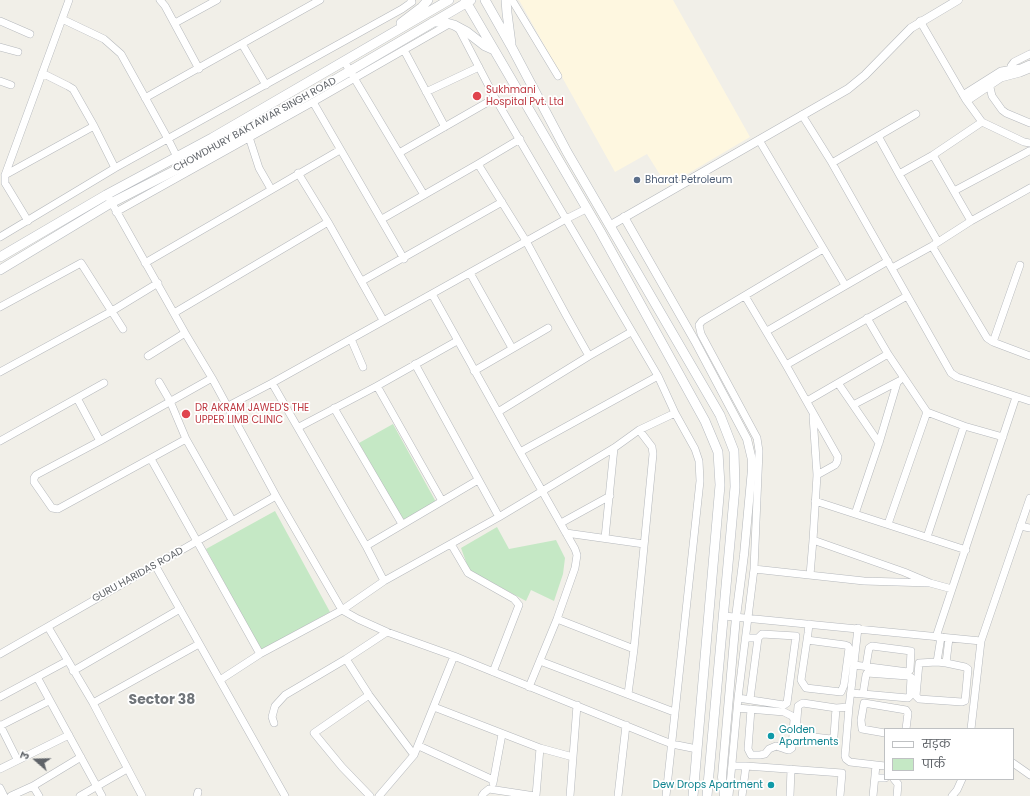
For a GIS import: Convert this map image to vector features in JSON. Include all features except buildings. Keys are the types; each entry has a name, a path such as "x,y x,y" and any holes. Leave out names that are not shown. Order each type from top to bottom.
{"main road":[{"path":"394,32 398,26 422,7 428,0"},
{"name":"CHOWDHURY BAKTAWAR SINGH ROAD","path":"0,257 449,0"},
{"path":"485,0 567,152 611,225 720,415 734,451 735,487 707,796"},
{"path":"506,0 511,46"},
{"path":"468,1 494,50 653,327 705,421 718,452 720,485 693,796"},
{"name":"CHOWDHURY BAKTAWAR SINGH ROAD","path":"0,270 111,203 215,150 352,75 468,1"},
{"path":"433,22 454,25 485,46 494,50"},
{"path":"557,158 567,152"},
{"path":"565,172 575,166"},
{"path":"653,327 665,320"}],"street":[{"path":"28,221 5,183 5,175 69,0"},
{"path":"175,24 217,0"},
{"path":"145,98 320,0"},
{"path":"512,0 558,76"},
{"path":"611,225 857,83 911,28 920,21 958,0"},
{"path":"162,1 199,68"},
{"path":"0,238 115,168 402,9 412,1"},
{"path":"62,19 104,39 115,48 127,63 177,157"},
{"path":"920,21 965,98 982,122 1028,147"},
{"path":"0,22 30,34"},
{"path":"116,212 313,102 352,75 454,25 479,67 495,98 658,376 699,462 700,473 666,796"},
{"path":"242,44 266,85"},
{"path":"0,47 18,52"},
{"path":"404,50 445,128"},
{"path":"1010,72 1014,62 1030,54"},
{"path":"344,61 424,195"},
{"path":"965,98 989,82 1030,64"},
{"path":"426,92 479,67"},
{"path":"1010,72 1020,73 1030,69"},
{"path":"42,73 73,89 115,168"},
{"path":"0,81 11,85"},
{"path":"989,82 992,96 1002,110 1030,123"},
{"path":"399,153 495,98"},
{"path":"313,102 404,259"},
{"path":"832,163 916,114"},
{"path":"802,115 832,163 954,376 1030,401"},
{"path":"899,174 933,155 982,122"},
{"path":"5,175 94,126"},
{"path":"878,136 985,334 993,342 1030,355"},
{"path":"249,137 259,168 271,190"},
{"path":"382,219 520,139"},
{"path":"759,140 844,285"},
{"path":"954,191 1028,147"},
{"path":"145,263 340,150"},
{"path":"933,155 971,221"},
{"path":"478,164 526,241 589,356"},
{"path":"298,173 328,222 383,320"},
{"path":"892,268 1030,188"},
{"path":"106,195 228,406 276,496 342,610 358,620 387,632 454,656 672,744 697,749"},
{"path":"362,281 404,259 502,202"},
{"path":"228,406 586,208"},
{"path":"624,217 695,341 747,439 750,450 752,469 744,555 736,617 722,777 724,796"},
{"path":"174,313 328,222"},
{"path":"729,796 738,698 754,569 759,451 757,438 701,334 699,325 702,321 823,249"},
{"path":"767,331 844,285 888,261"},
{"path":"0,307 81,263 123,329"},
{"path":"993,342 1020,265"},
{"path":"470,273 512,348"},
{"path":"0,372 112,311 158,283"},
{"path":"432,294 578,555 575,568 557,619 529,687"},
{"path":"745,296 767,331 838,457 838,462 835,465 817,475"},
{"path":"786,365 907,296"},
{"path":"867,318 888,354 927,412 964,426 1003,437"},
{"path":"474,371 548,328"},
{"path":"498,412 631,332"},
{"path":"148,356 185,333"},
{"path":"351,339 363,366"},
{"path":"299,427 377,386 457,341"},
{"path":"807,401 888,354"},
{"path":"415,364 499,518"},
{"path":"520,452 658,376"},
{"path":"186,439 58,509 52,508 36,486 34,478 36,475 212,378"},
{"path":"853,405 904,378"},
{"path":"159,382 170,401 186,439 232,520"},
{"path":"272,383 299,427 384,581"},
{"path":"838,383 879,443"},
{"path":"855,514 897,383"},
{"path":"0,441 104,384"},
{"path":"377,386 442,501"},
{"path":"937,662 938,637 952,589 1016,397"},
{"path":"77,398 100,441"},
{"path":"334,408 402,524"},
{"path":"888,524 927,412"},
{"path":"220,680 260,654 342,610 384,581 499,518 614,448 640,430 675,413"},
{"path":"810,575 817,475 813,413"},
{"path":"927,537 964,426"},
{"path":"628,694 654,454 652,447 640,430"},
{"path":"605,538 614,448"},
{"path":"151,459 260,654"},
{"path":"366,546 478,480"},
{"name":"GURU HARIDAS ROAD","path":"0,654 276,496"},
{"path":"561,524 610,496"},
{"path":"971,728 981,640 1030,498"},
{"path":"815,501 966,550"},
{"path":"1020,526 1030,528"},
{"path":"566,533 644,544"},
{"path":"813,540 904,572 930,583 952,589"},
{"path":"451,544 468,573 514,599 519,605 493,672"},
{"path":"155,565 285,796"},
{"path":"754,569 864,581 930,583"},
{"path":"73,671 180,609"},
{"path":"724,616 981,640"},
{"path":"557,619 634,649"},
{"path":"807,640 848,646 844,685 841,692 838,693 806,688 803,685 801,680 809,624"},
{"path":"48,627 92,703 142,796"},
{"path":"858,628 848,717 846,759 850,762 884,766"},
{"path":"274,723 272,717 275,706 282,698 387,632"},
{"path":"738,698 784,705 787,703 796,638 794,635 762,634 758,638 750,699"},
{"path":"746,638 758,638"},
{"path":"946,663 949,638"},
{"path":"92,703 199,644"},
{"path":"854,665 909,671 911,651 872,646 869,648 866,666"},
{"path":"379,796 414,755 419,746 454,656"},
{"path":"346,659 369,695 414,755"},
{"path":"540,660 674,712"},
{"path":"0,697 67,661"},
{"path":"919,663 946,663 968,669 965,701 919,699 916,696 919,663"},
{"path":"851,693 908,698 910,696 910,677 868,673 866,675 863,694"},
{"path":"37,677 102,796"},
{"path":"369,695 314,733 342,767 370,796"},
{"path":"17,759 0,726 49,701"},
{"path":"836,708 834,736 831,739 798,735 796,732 798,706 803,703 836,708 849,707"},
{"path":"884,733 864,730 861,727 863,705 866,703 904,709 908,713 906,728"},
{"path":"570,796 577,706"},
{"path":"434,707 540,748 573,757"},
{"path":"737,708 784,712 792,716 794,719 792,748 789,750 776,746 760,756 751,754 748,749 751,710"},
{"path":"848,717 861,720"},
{"path":"618,796 626,725"},
{"path":"492,789 502,734"},
{"path":"0,769 17,759 69,735"},
{"path":"419,746 493,780"},
{"path":"482,796 486,790 492,789 535,796 540,748"},
{"path":"11,796 33,786 81,757"},
{"path":"1014,764 1030,775"},
{"path":"873,796 876,765"},
{"path":"732,766 842,772 840,796"},
{"path":"742,796 746,766"},
{"path":"80,796 127,769"},
{"path":"790,796 791,769"},
{"path":"875,778 884,778"},
{"path":"895,780 898,784 897,796"},
{"path":"952,796 957,790 962,780"},
{"path":"33,786 39,796"},
{"path":"0,788 4,796"}],"shaded area":[{"path":"519,0 673,0 750,137 667,186 647,154 615,172"}],"green space":[{"path":"393,424 436,502 403,521 359,443"},
{"path":"275,511 330,612 261,650 206,549"},
{"path":"497,527 509,549 556,540 565,558 563,574 554,601 531,590 526,601 469,570 461,548"}],"place":[{"name":"Sukhmani Hospital Pvt. Ltd","path":"477,96"},
{"name":"Bharat Petroleum","path":"637,180"},
{"name":"DR AKRAM JAWED'S THE UPPER LIMB CLINIC","path":"186,414"},
{"name":"Golden Apartments","path":"771,736"},
{"name":"Dew Drops Apartment","path":"771,785"}],"district":[{"name":"Sector 38","path":"162,700"}]}
